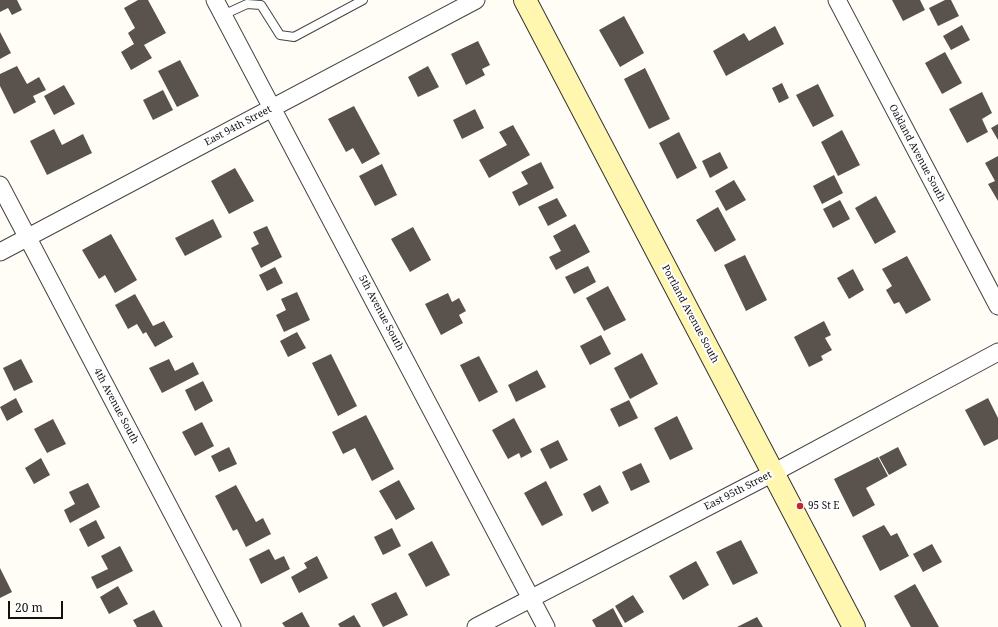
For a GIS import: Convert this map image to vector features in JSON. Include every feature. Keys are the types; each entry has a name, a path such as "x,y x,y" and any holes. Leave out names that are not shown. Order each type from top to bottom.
{"main road":[{"name":"Portland Avenue South","path":"525,0 854,627"}],"street":[{"name":"East 94th Street","path":"0,252 476,0"},
{"name":"Oakland Avenue South","path":"837,0 998,306"},
{"name":"5th Avenue South","path":"219,7 546,627"},
{"name":"4th Avenue South","path":"0,185 232,627"},
{"name":"East 95th Street","path":"476,627 773,472 998,352"}],"lane":[{"path":"219,7 247,4 261,5 269,0"},
{"path":"261,5 280,36 294,37 363,0"}],"building":[{"path":"0,0 17,0 22,10 12,15 8,8 0,12"},
{"path":"138,0 148,0 166,33 144,45 152,58 131,70 121,52 134,44 128,33 135,28 124,8"},
{"path":"892,0 920,0 925,10 903,21"},
{"path":"945,0 951,0 959,16 938,26 929,8"},
{"path":"624,16 644,53 620,67 599,30"},
{"path":"962,25 970,40 951,50 943,36"},
{"path":"775,26 784,44 726,76 713,51 744,33 749,41"},
{"path":"0,32 11,53 0,59"},
{"path":"478,41 490,65 482,69 485,75 466,85 451,54"},
{"path":"945,52 962,83 942,94 925,63"},
{"path":"180,60 199,96 177,107 158,71"},
{"path":"17,66 27,84 39,77 46,90 33,96 36,102 14,114 0,86 0,74"},
{"path":"428,66 439,87 418,97 408,77"},
{"path":"645,68 670,119 649,129 624,79"},
{"path":"782,83 789,98 779,103 772,88"},
{"path":"818,84 834,116 813,127 796,95"},
{"path":"64,85 75,104 54,115 44,96"},
{"path":"163,90 173,110 153,120 143,100"},
{"path":"982,92 992,113 982,119 988,132 967,143 949,109"},
{"path":"354,106 380,154 362,164 353,148 346,152 328,119"},
{"path":"475,109 484,128 462,139 453,120"},
{"path":"998,124 998,140 991,128"},
{"path":"513,125 530,155 489,178 479,160 507,145 499,132"},
{"path":"54,129 62,145 83,134 92,153 47,175 30,141"},
{"path":"842,130 860,165 838,176 821,142"},
{"path":"679,132 697,168 677,179 659,143"},
{"path":"720,152 728,168 710,178 702,161"},
{"path":"998,156 998,201 988,184 995,181 985,163"},
{"path":"541,162 554,188 519,206 512,192 528,184 521,172"},
{"path":"382,164 397,195 375,206 359,176"},
{"path":"235,168 254,201 229,214 211,181"},
{"path":"834,175 843,193 822,204 813,186"},
{"path":"734,180 746,200 726,211 715,191"},
{"path":"876,196 896,232 875,244 855,208"},
{"path":"557,198 567,216 548,226 538,207"},
{"path":"840,200 850,219 833,228 823,209"},
{"path":"718,207 736,240 715,252 696,220"},
{"path":"213,219 222,237 185,256 175,238"},
{"path":"575,224 590,252 556,270 549,257 561,251 553,236"},
{"path":"267,226 282,257 261,268 251,248 259,244 253,232"},
{"path":"413,227 431,260 410,272 391,239"},
{"path":"111,234 137,280 115,293 105,275 99,279 82,250"},
{"path":"745,255 767,300 746,311 724,265"},
{"path":"907,256 931,300 906,314 899,302 894,304 886,290 892,286 882,269"},
{"path":"588,266 596,282 574,294 565,277"},
{"path":"275,267 283,283 267,291 259,275"},
{"path":"853,269 864,290 849,299 837,278"},
{"path":"608,286 626,320 604,331 586,298"},
{"path":"297,292 310,320 284,332 276,315 286,310 281,299"},
{"path":"448,293 452,302 459,298 466,311 459,315 463,323 441,335 425,304"},
{"path":"135,294 153,326 164,321 173,337 155,347 146,332 143,334 137,324 128,329 115,305"},
{"path":"824,321 831,335 825,338 832,350 821,356 823,360 809,367 794,337"},
{"path":"297,332 306,348 288,357 280,341"},
{"path":"601,335 611,354 590,365 580,346"},
{"path":"642,353 658,384 630,399 614,368"},
{"path":"331,354 357,406 338,416 312,363"},
{"path":"479,356 498,392 479,402 460,365"},
{"path":"21,359 33,382 14,391 3,368"},
{"path":"169,359 175,371 193,362 199,374 162,393 149,368"},
{"path":"537,370 546,387 516,402 508,385"},
{"path":"203,381 213,401 195,411 185,390"},
{"path":"16,398 23,412 7,421 0,407"},
{"path":"988,398 998,418 998,439 984,446 965,410"},
{"path":"629,400 638,418 619,427 610,409"},
{"path":"366,415 394,469 372,481 355,448 343,454 332,432"},
{"path":"677,416 693,449 670,460 654,428"},
{"path":"514,418 532,452 521,458 519,453 508,459 492,430"},
{"path":"53,419 66,444 47,453 34,429"},
{"path":"202,422 214,446 195,456 182,432"},
{"path":"558,440 568,460 550,469 540,449"},
{"path":"229,447 237,464 219,472 211,456"},
{"path":"898,447 907,465 889,475 879,457"},
{"path":"878,457 888,476 866,488 875,505 853,517 834,479"},
{"path":"41,458 50,475 34,484 25,468"},
{"path":"641,463 650,482 631,491 622,472"},
{"path":"399,480 415,509 396,520 379,491"},
{"path":"546,481 563,515 542,526 524,493"},
{"path":"88,483 100,507 70,523 64,510 75,504 69,492"},
{"path":"236,485 256,522 263,518 271,534 246,547 237,529 233,531 215,496"},
{"path":"600,485 609,503 592,512 583,494"},
{"path":"96,520 105,538 88,547 79,529"},
{"path":"884,525 891,536 897,533 909,556 880,571 862,536"},
{"path":"392,528 401,546 383,555 374,537"},
{"path":"741,540 758,573 733,585 716,552"},
{"path":"432,541 450,575 426,587 408,554"},
{"path":"932,544 942,562 923,572 913,554"},
{"path":"120,546 133,571 97,589 91,577 108,569 101,556"},
{"path":"269,549 275,560 284,556 290,569 261,584 249,559"},
{"path":"317,556 328,578 299,593 291,577 307,568 304,563"},
{"path":"696,561 709,585 683,600 669,576"},
{"path":"0,568 12,592 0,598"},
{"path":"915,584 939,627 911,627 894,596"},
{"path":"118,586 128,604 109,614 100,597"},
{"path":"396,592 408,615 383,627 371,604"},
{"path":"633,595 644,612 625,623 615,606"},
{"path":"613,608 623,627 596,627 592,620"},
{"path":"154,610 163,627 137,627 133,620"},
{"path":"302,612 310,627 285,627 282,623"},
{"path":"354,615 361,627 340,627 338,624"},
{"path":"757,617 763,627 737,627"}],"place":[{"name":"95 St E","path":"800,506"}]}
